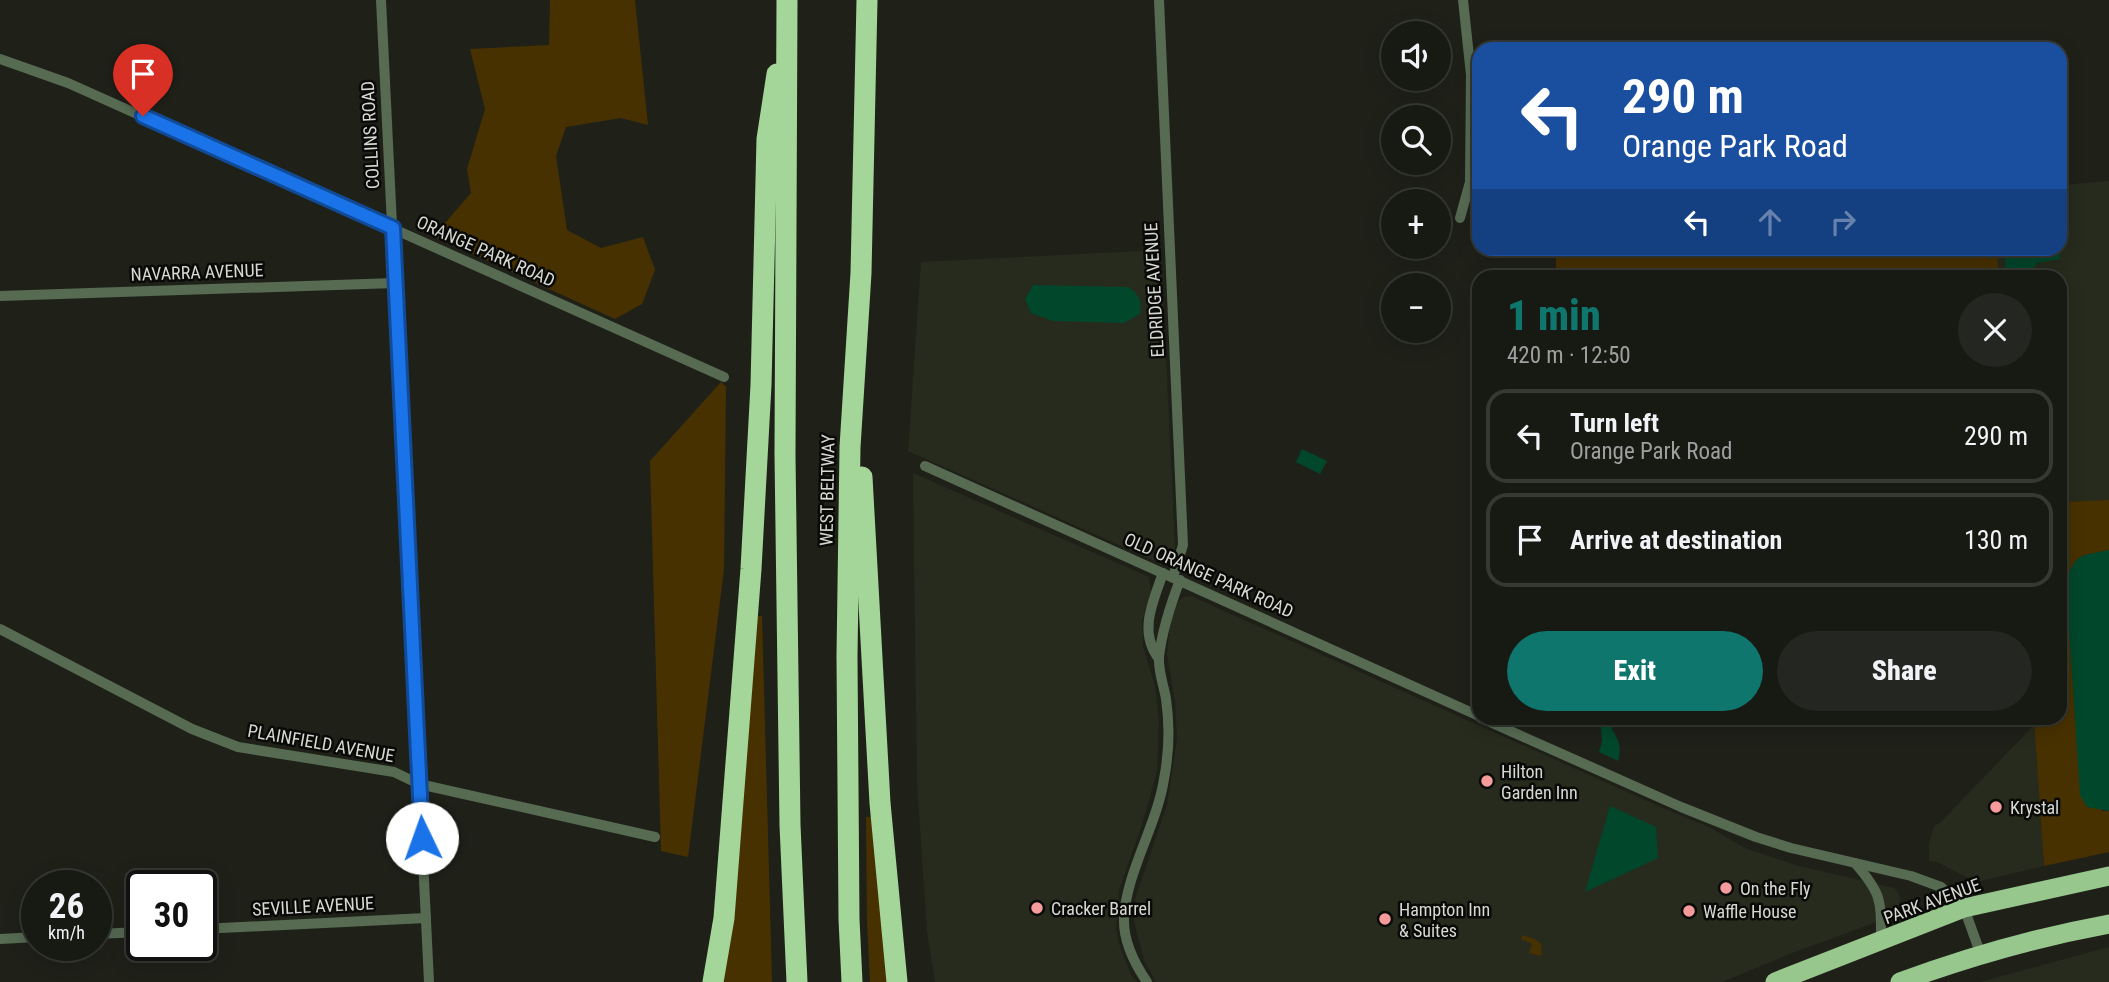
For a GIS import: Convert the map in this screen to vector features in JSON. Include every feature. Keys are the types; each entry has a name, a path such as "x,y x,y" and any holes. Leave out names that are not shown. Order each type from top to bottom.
{"highway":[{"name":"WEST BELTWAY","path":"852,982 847,656 850,447 861,272 867,0"},
{"path":"713,982 724,918 751,569 761,385 766,139 787,9"},
{"path":"787,9 785,455 790,812 797,982"},
{"path":"856,363 880,803 897,982"},
{"name":"PARK AVENUE","path":"1775,982 1964,908 2109,876"},
{"path":"1900,982 1981,955 2109,924"}],"street":[{"name":"COLLINS ROAD","path":"381,0 429,982"},
{"name":"ELDRIDGE AVENUE","path":"1159,0 1183,545 1172,577"},
{"path":"1460,218 1470,182 1471,75 1464,0"},
{"name":"ORANGE PARK ROAD","path":"0,59 68,83 724,377"},
{"name":"NAVARRA AVENUE","path":"0,296 395,283"},
{"name":"OLD ORANGE PARK ROAD","path":"925,466 1472,713"},
{"path":"1159,659 1152,651 1148,629 1149,616 1172,577"},
{"path":"1147,982 1131,953 1125,934 1124,918 1127,899 1159,803 1168,750 1166,698 1159,659 1172,577"},
{"name":"PLAINFIELD AVENUE","path":"0,629 191,729 238,747 394,772 419,784 655,836"},
{"name":"OLD ORANGE PARK ROAD","path":"1498,725 1756,837 1791,848 1911,876 1941,887 1964,908"},
{"path":"1855,863 1874,885 1879,900 1881,942"},
{"path":"1964,908 1981,955"},
{"name":"SEVILLE AVENUE","path":"217,928 426,918"},
{"path":"0,939 21,938"}],"shaded area":[{"path":"550,0 635,0 648,125 621,118 566,127 556,156 567,230 601,248 643,237 655,270 642,304 615,319 422,231 446,222 471,193 467,169 485,109 470,49 549,45"},
{"path":"2109,181 2109,500 2067,502 2067,270 1999,270 1998,256 2067,256 2067,184"},
{"path":"1161,250 1175,548 1168,558 1155,561 908,451 921,262"},
{"path":"1556,256 1998,256 1999,270 1556,270"},
{"path":"2005,256 2060,256 2060,259 2037,263 2032,270 2006,270"},
{"path":"1033,285 1128,287 1139,298 1140,314 1124,323 1053,321 1031,313 1025,299"},
{"path":"721,382 726,387 724,569 688,857 661,851 650,461"},
{"path":"1302,449 1327,461 1320,474 1296,462"},
{"path":"913,473 1149,577 1151,593 1142,620 1143,646 1155,687 1159,720 1157,771 1142,825 1119,890 1116,926 1118,941 1131,975 1137,982 935,982 927,931 917,782"},
{"path":"2109,500 2109,550 2082,556 2102,811 2109,811 2109,852 2044,866 2034,725 2067,725 2067,502"},
{"path":"2109,550 2109,811 2087,807 2080,795 2067,581 2075,561 2091,553"},
{"path":"1191,596 1472,722 1472,725 1478,725 1709,827 1745,848 1799,866 1894,888 1900,896 1899,909 1893,916 1722,982 1156,982 1144,960 1133,917 1136,896 1167,805 1177,739 1175,702 1167,654 1171,619 1175,605 1183,597"},
{"path":"757,616 762,616 772,982 723,982"},
{"path":"1601,725 1613,725 1612,730 1619,745 1618,761 1599,752 1602,741"},
{"path":"2035,725 2044,866 1980,881 1968,878 1937,862 1929,861 1929,844 1934,826 1940,823"},
{"path":"1610,806 1656,827 1658,858 1585,892"},
{"path":"866,817 876,817 893,982 870,982"},
{"path":"1522,935 1541,944 1542,956 1529,953 1532,944 1521,939"},
{"path":"2109,947 2109,982 1980,982"}],"place":[{"name":"Hilton Garden Inn","path":"1487,781"},
{"name":"Krystal","path":"1996,807"},
{"name":"On the Fly","path":"1726,888"},
{"name":"Cracker Barrel","path":"1037,908"},
{"name":"Waffle House","path":"1689,911"},
{"name":"Hampton Inn & Suites","path":"1385,919"}],"route":[{"path":"143,116 393,228 422,838"}]}
